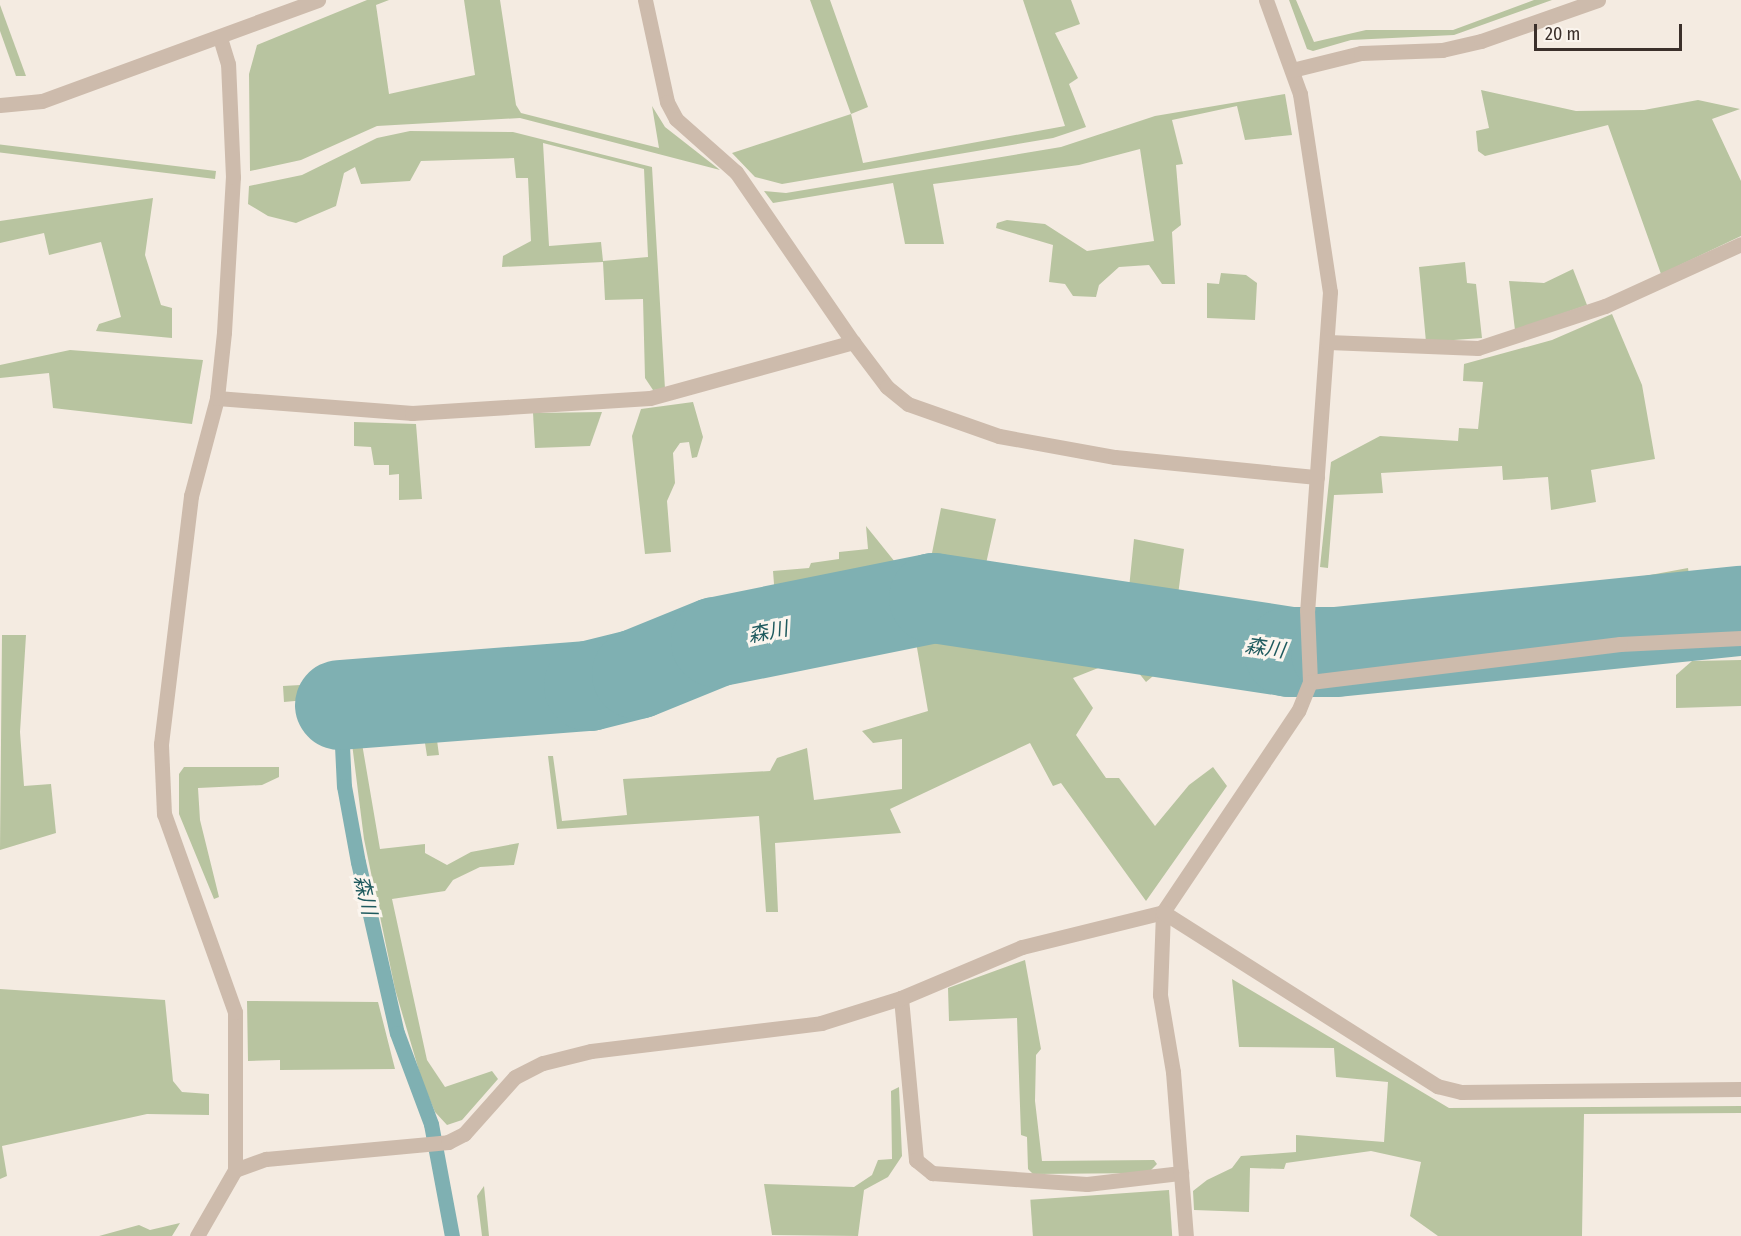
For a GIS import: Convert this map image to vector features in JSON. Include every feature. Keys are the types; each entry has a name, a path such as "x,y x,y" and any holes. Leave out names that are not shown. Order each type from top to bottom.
{"street":[{"path":"0,105 42,101 220,38 318,0"},
{"path":"645,0 666,102 676,119 736,172 853,342 887,387 944,421 1115,458 1317,477"},
{"path":"1186,1236 1173,1072 1160,995 1163,912 1298,711 1310,682 1309,643 1317,477 1330,292 1300,94 1266,0"},
{"path":"1292,70 1361,53 1471,44 1598,0"},
{"path":"197,1236 236,1170 235,1012 164,814 161,744 191,496 217,398 233,177 228,64 220,38"},
{"path":"1328,342 1478,348 1584,314 1741,244"},
{"path":"217,398 412,413 650,398 853,342"},
{"path":"1310,682 1620,644 1741,638"},
{"path":"236,1170 266,1159 448,1142 464,1134 515,1077 543,1063 591,1051 821,1023 901,998 1022,948 1163,912 1437,1086 1461,1092 1741,1089"},
{"path":"901,998 916,1160 932,1173 1087,1184 1181,1173"}],"green space":[{"path":"367,0 389,0 376,5 389,94 475,75 464,0 500,0 516,105 521,113 659,148 652,106 665,127 720,170 520,118 377,126 301,160 250,171 249,74 257,45"},
{"path":"810,0 830,0 868,107 851,114"},
{"path":"1023,0 1071,0 1080,24 1055,33 1078,78 1069,84 1086,127 1053,138 782,184 755,177 732,153 851,114 863,163 1065,126"},
{"path":"1289,0 1296,0 1314,42 1366,30 1453,30 1534,0 1552,0 1454,35 1351,40 1313,51 1307,49"},
{"path":"0,5 26,76 16,76 0,31"},
{"path":"1481,90 1576,111 1644,110 1698,100 1740,109 1712,119 1741,181 1741,236 1661,274 1608,125 1485,156 1478,151 1476,131 1489,128"},
{"path":"1285,94 1292,135 1245,140 1237,106 1172,120 1183,164 1176,165 1181,225 1172,232 1175,284 1162,284 1149,265 1119,267 1099,285 1096,297 1073,296 1065,284 1049,282 1053,245 996,228 997,223 1007,220 1045,224 1087,251 1154,241 1140,149 1079,165 933,184 944,244 905,244 893,183 773,203 764,191 786,193 1061,147 1155,116"},
{"path":"410,131 513,132 652,167 665,389 653,390 645,378 643,299 605,300 603,262 502,267 503,256 531,241 528,178 516,178 514,158 421,161 410,181 361,184 355,167 344,173 336,206 296,223 268,216 248,204 249,186 302,175 377,138","holes":["543,143 644,169 648,257 603,261 601,242 549,246"]},
{"path":"0,144 216,171 215,179 0,153"},
{"path":"153,198 145,255 161,305 172,308 172,338 96,331 99,324 121,317 101,242 49,255 44,233 0,243 0,221"},
{"path":"1465,262 1467,283 1476,284 1482,338 1426,342 1419,267"},
{"path":"1573,269 1587,305 1515,330 1509,281 1544,283"},
{"path":"1221,273 1246,275 1257,283 1255,320 1207,318 1207,283 1219,284"},
{"path":"1612,314 1642,385 1655,459 1591,470 1596,502 1551,510 1548,477 1503,480 1502,466 1381,473 1383,493 1334,495 1328,568 1320,567 1331,462 1380,436 1458,441 1459,428 1478,429 1483,382 1463,381 1464,364 1552,340"},
{"path":"70,350 203,360 192,424 53,408 49,373 0,378 0,365"},
{"path":"693,402 703,437 697,457 692,458 689,442 680,443 673,453 675,483 667,501 671,552 645,554 632,436 641,409"},
{"path":"602,412 590,446 535,448 533,413"},
{"path":"354,422 416,424 422,499 399,500 399,474 389,475 389,465 374,465 371,447 354,446"},
{"path":"941,508 996,519 981,586 1094,608 1128,598 1134,539 1184,549 1178,595 1214,606 1210,634 1119,620 1122,611 1115,606 1103,617 926,583"},
{"path":"866,526 920,593 768,626 758,623 756,614 776,610 773,571 809,568 811,563 839,559 839,552 868,549"},
{"path":"1688,568 1690,582 1712,581 1713,600 1609,612 1612,582"},
{"path":"927,609 1173,647 1172,660 1146,682 1126,657 1073,678 1093,708 1076,735 1106,778 1119,778 1155,826 1189,785 1213,767 1227,786 1146,901 1061,783 1053,786 1030,743 890,809 901,833 775,843 778,912 766,912 759,816 557,829 548,756 553,756 562,821 627,815 623,779 770,771 777,758 807,748 814,800 902,789 902,739 873,743 862,731 928,711 913,625 766,653 695,672 602,708 513,721 511,712 434,718 439,755 427,756 421,717 359,726 380,849 425,844 425,853 447,865 471,852 519,843 514,865 480,867 453,880 445,891 392,899 427,1060 445,1087 492,1071 498,1079 462,1120 447,1125 435,1112 422,1081 395,989 364,839 348,712 589,695 639,682 716,650"},
{"path":"2,635 26,635 20,732 24,786 51,784 56,833 0,850"},
{"path":"685,636 686,645 635,668 598,677"},
{"path":"1741,660 1741,706 1676,708 1676,675 1692,661"},
{"path":"520,663 524,685 389,692 386,680"},
{"path":"370,681 371,694 284,702 283,686"},
{"path":"184,767 279,767 279,777 262,785 198,788 200,820 219,897 214,899 179,814 179,774"},
{"path":"1025,960 1041,1049 1036,1055 1035,1101 1042,1161 1154,1160 1157,1164 1148,1173 1033,1174 1028,1169 1027,1137 1021,1135 1017,1018 949,1021 948,988"},
{"path":"1232,979 1449,1108 1741,1106 1741,1113 1584,1114 1582,1236 1438,1236 1410,1216 1421,1162 1371,1151 1286,1163 1284,1169 1250,1168 1249,1212 1194,1210 1193,1191 1207,1180 1232,1168 1241,1156 1296,1152 1296,1135 1384,1142 1388,1082 1336,1077 1334,1048 1239,1047"},
{"path":"0,989 165,1000 173,1081 182,1092 209,1094 209,1115 147,1114 2,1146 7,1176 0,1179"},
{"path":"247,1001 378,1002 395,1069 280,1070 280,1060 248,1061"},
{"path":"899,1087 902,1156 888,1177 864,1190 858,1236 772,1235 764,1184 854,1187 872,1175 878,1160 892,1159 891,1091"},
{"path":"484,1186 489,1236 482,1236 477,1196"},
{"path":"1169,1190 1172,1236 1033,1236 1030,1200"},
{"path":"180,1223 172,1236 99,1236 139,1225 150,1230"}],"waterway":[{"name":"森川","path":"340,705 589,686 637,674 716,642 934,598 1289,652 1336,652 1741,611"},
{"name":"森川","path":"340,705 344,786 358,862 397,1033 431,1124 452,1236"}]}
